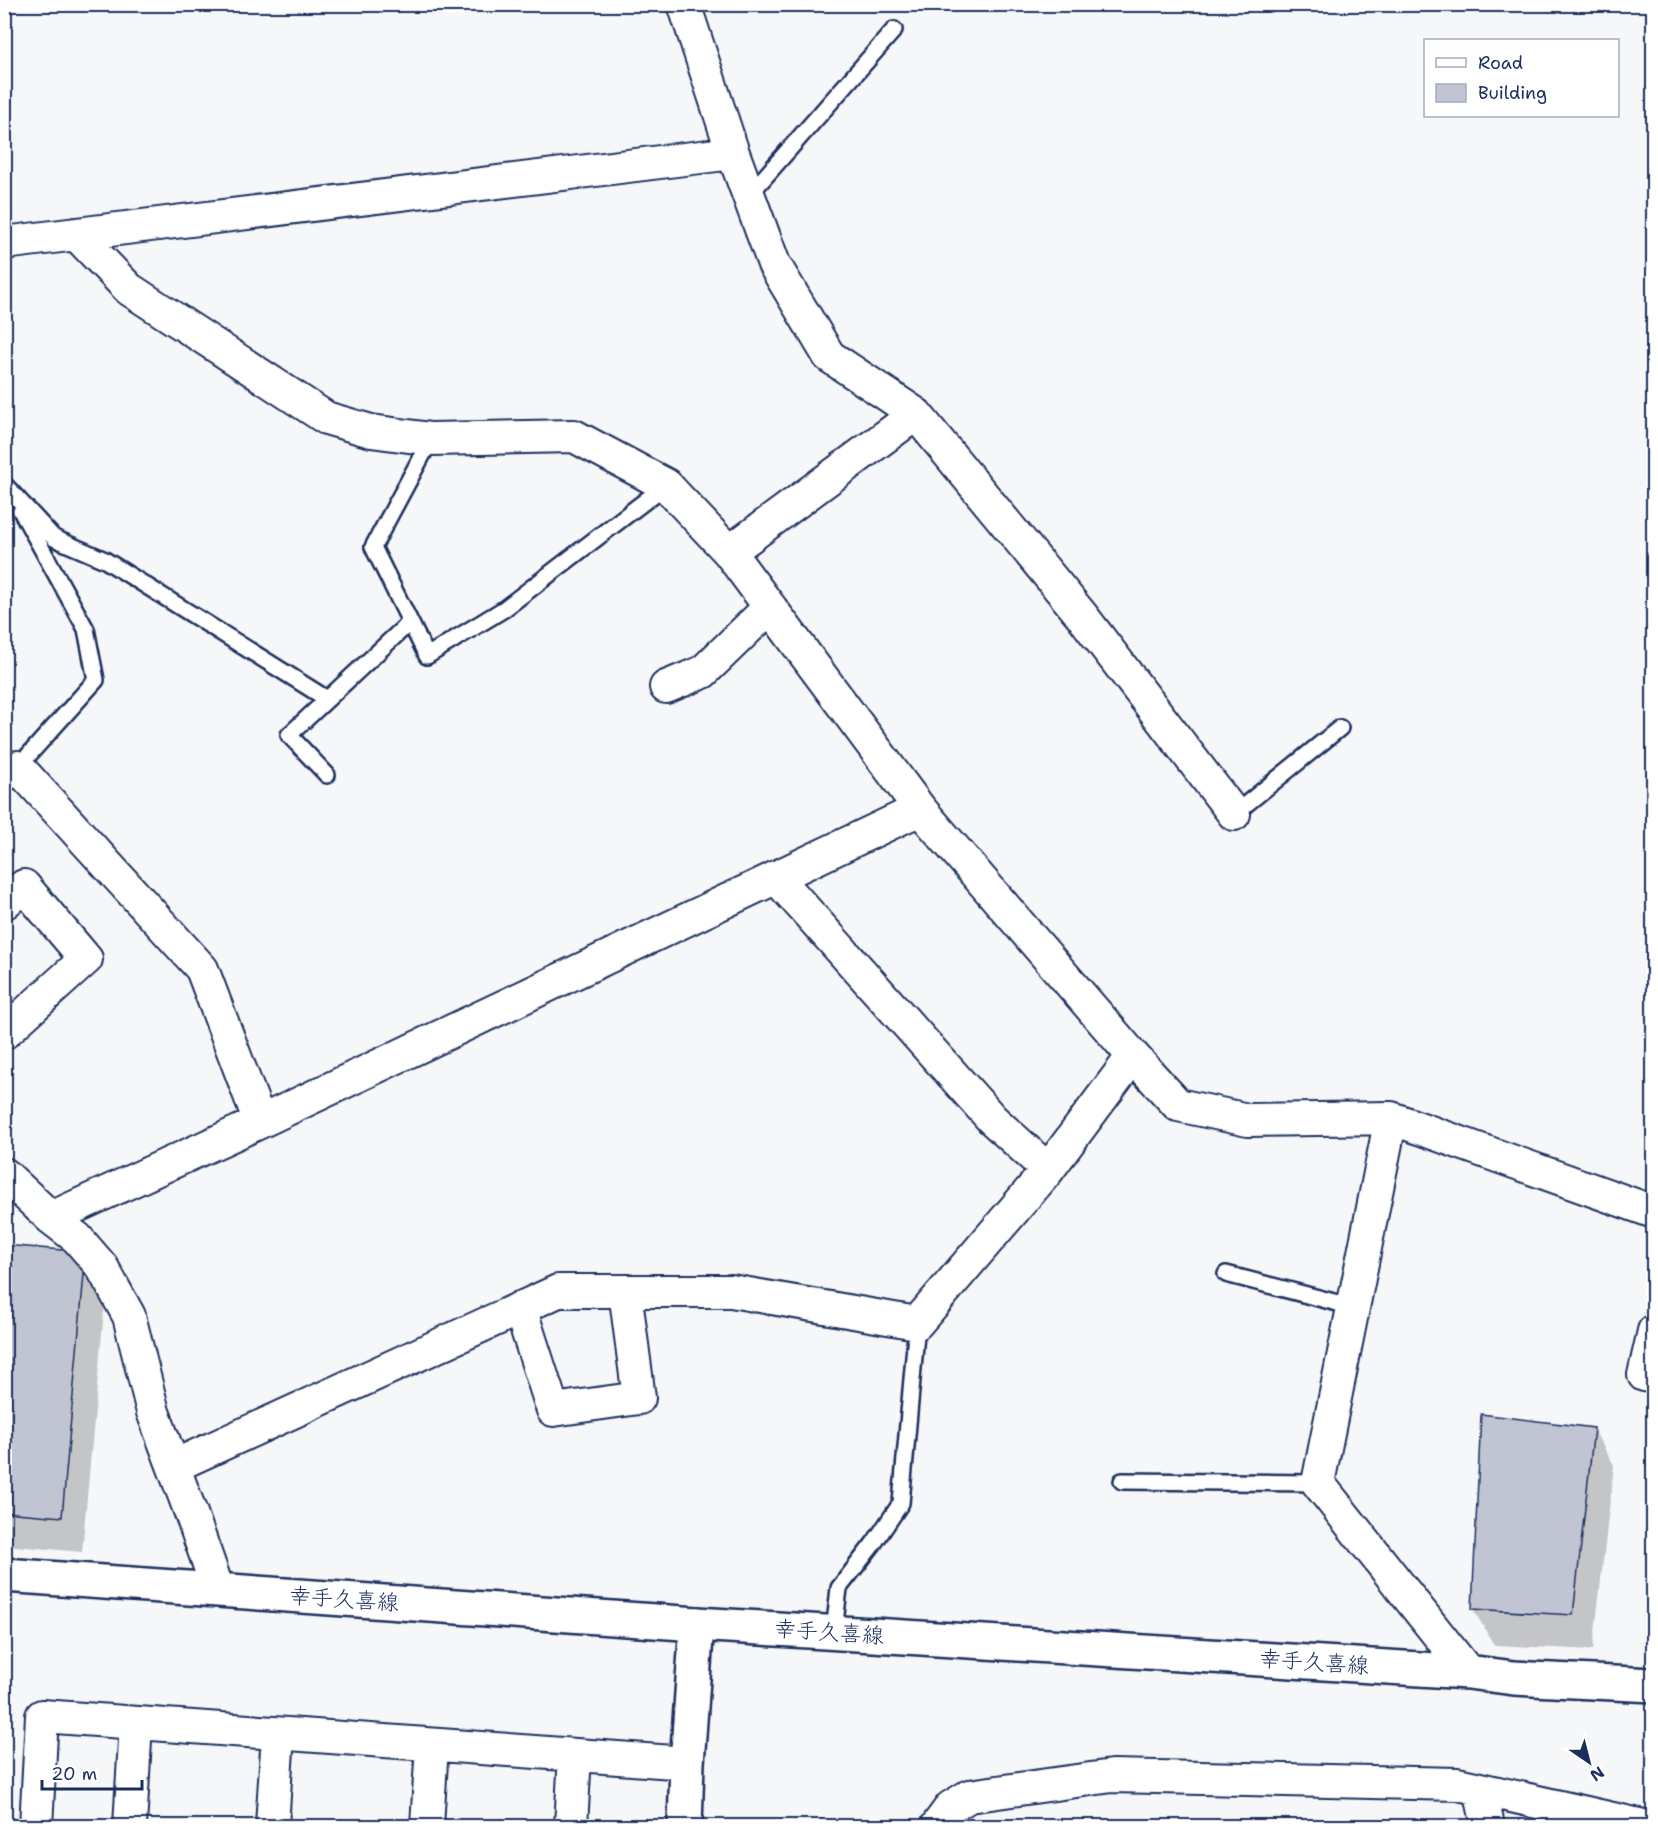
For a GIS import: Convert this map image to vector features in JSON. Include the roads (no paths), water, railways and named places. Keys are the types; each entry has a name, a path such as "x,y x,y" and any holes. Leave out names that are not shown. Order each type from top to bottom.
{"main road":[{"name":"幸手久喜線","path":"4,1575 697,1624 1468,1672 1514,1678 1653,1685"},
{"path":"685,1827 697,1624"}],"street":[{"path":"684,4 733,153 774,264 830,356 916,414 1083,617 1234,814"},
{"path":"4,243 733,153"},
{"path":"76,234 129,289 326,418 371,431 431,440 574,436 666,485 729,552 920,808 1133,1056 1178,1105 1248,1120 1391,1118 1653,1212"},
{"path":"729,552 916,414"},
{"path":"666,687 704,672 770,607"},
{"path":"11,771 202,969 260,1122"},
{"path":"51,1218 260,1122 920,808"},
{"path":"777,877 992,1119 1048,1170"},
{"path":"4,903 24,886 86,959 4,1034"},
{"path":"174,1466 558,1291 731,1291 917,1323 1048,1170 1133,1056"},
{"path":"1391,1118 1318,1483 1468,1672"},
{"path":"4,1174 51,1218 77,1238 102,1267 129,1316 153,1412 218,1590"},
{"path":"520,1308 553,1410 639,1398 625,1291"},
{"path":"1653,1331 1644,1376 1653,1377"},
{"path":"36,1827 42,1716 687,1763"},
{"path":"130,1827 136,1723"},
{"path":"272,1827 278,1734"},
{"path":"427,1827 432,1745"},
{"path":"571,1827 575,1755"},
{"path":"937,1827 951,1807 969,1796 1112,1776 1458,1785 1644,1827"},
{"path":"1480,1789 1488,1827"}],"lane":[{"path":"749,195 894,30"},
{"path":"431,440 373,547 427,656 504,609 666,485"},
{"path":"7,487 54,538 105,560 327,699"},
{"path":"7,487 86,629 96,680 11,771"},
{"path":"327,775 289,735 410,622"},
{"path":"1234,814 1340,728"},
{"path":"1227,1274 1353,1307"},
{"path":"834,1632 839,1588 901,1503 917,1323"},
{"path":"1122,1481 1318,1483"}]}
